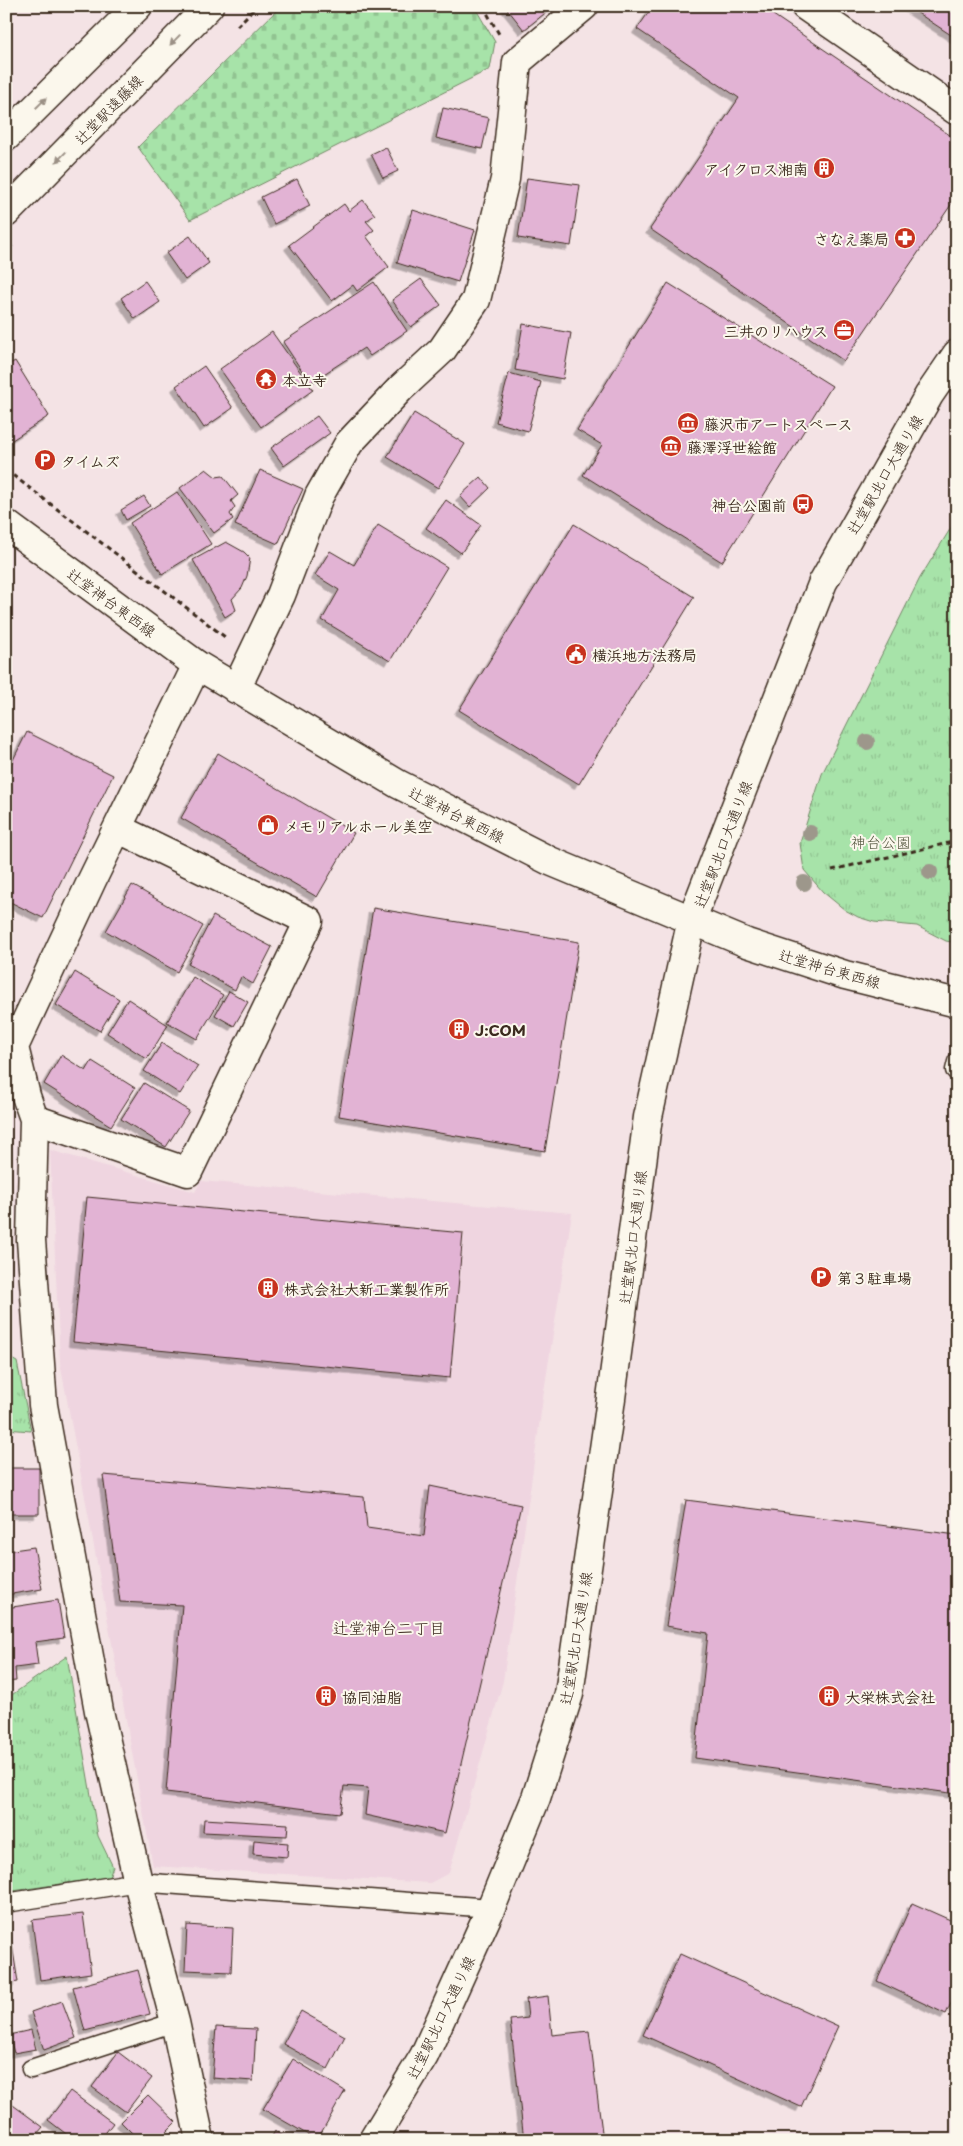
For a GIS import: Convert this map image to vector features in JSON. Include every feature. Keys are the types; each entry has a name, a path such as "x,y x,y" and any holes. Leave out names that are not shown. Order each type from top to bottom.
{"street":[{"path":"6,137 138,6"},
{"name":"辻堂駅遠藤線","path":"6,212 210,6"},
{"path":"236,689 281,595 319,496 349,442 400,389 442,350 476,300 505,179 516,62 584,6"},
{"path":"805,6 957,111"},
{"name":"辻堂駅北口大通り線","path":"373,2140 424,2056 491,1908 536,1798 569,1694 610,1411 648,1117 692,919 823,582 929,395 957,354"},
{"name":"辻堂神台東西線","path":"6,524 198,665 236,689 398,784 541,857 747,943 844,975 957,1003"},
{"path":"198,665 10,1051 34,1119 31,1240 42,1405 99,1711 138,1882 175,2022 198,2139"},
{"path":"34,1119 188,1172 308,921 119,829"}],"lane":[{"path":"6,1903 138,1882 491,1908"},
{"path":"31,2069 175,2022"}],"path":[{"path":"6,470 227,639"},
{"path":"832,870 957,841"}],"shaded area":[{"path":"50,1150 195,1192 201,1181 572,1213 543,1398 503,1681 449,1873 430,1883 153,1866 60,1362"}],"green space":[{"path":"281,6 474,6 495,42 490,69 190,220 138,147"},
{"name":"神台公園","path":"957,518 957,943 946,941 917,926 874,922 845,910 823,892 804,870 800,843 822,774 920,578"},
{"path":"6,1356 17,1362 31,1431 6,1429"},
{"path":"67,1656 98,1836 113,1867 109,1877 6,1892 6,1699"}],"building":[{"path":"505,6 554,6 524,30"},
{"name":"アイクロス湘南","path":"653,6 760,6 957,140 957,196 844,361 650,229 739,98 637,29"},
{"path":"907,6 957,6 957,39"},
{"path":"443,108 489,118 482,149 436,138"},
{"path":"386,147 398,171 383,178 371,154"},
{"path":"527,178 580,185 571,246 518,238"},
{"path":"297,179 310,206 274,224 261,197"},
{"path":"363,200 375,215 366,221 374,230 366,236 389,267 357,291 353,285 332,301 289,245 344,204 349,211"},
{"path":"413,210 475,230 458,282 397,263"},
{"path":"190,236 209,263 185,280 166,253"},
{"path":"421,279 441,305 411,327 392,300"},
{"path":"145,281 160,302 135,319 121,298"},
{"path":"374,282 407,331 370,356 364,348 310,383 283,342"},
{"path":"668,283 832,386 722,562 583,475 602,445 577,430"},
{"path":"523,324 571,333 563,379 515,370"},
{"name":"本立寺","path":"272,332 313,390 261,427 220,369"},
{"path":"15,361 49,416 6,444 6,366"},
{"path":"204,366 233,408 204,428 176,386"},
{"path":"509,373 541,382 528,431 496,422"},
{"path":"414,413 465,444 438,488 387,457"},
{"path":"317,416 330,433 284,466 271,448"},
{"path":"206,469 216,477 223,476 238,495 231,501 235,507 230,514 233,519 214,533 180,488"},
{"path":"260,470 303,489 278,544 235,525"},
{"path":"481,477 490,488 470,507 460,496"},
{"path":"177,492 211,544 162,574 130,523"},
{"path":"144,496 150,506 126,520 121,510"},
{"path":"446,500 481,525 461,553 426,528"},
{"name":"横浜地方法務局","path":"574,524 694,597 579,784 459,710"},
{"path":"378,525 447,567 390,661 322,620 339,590 315,575 330,551 354,565"},
{"path":"226,542 244,552 250,558 247,576 242,588 232,599 236,610 225,617 193,560"},
{"path":"27,732 113,775 43,918 6,900 6,774"},
{"name":"メモリアルホール美空","path":"218,753 354,833 317,897 181,818"},
{"path":"132,885 203,926 177,972 106,931"},
{"name":"J:COM","path":"373,908 579,942 545,1151 339,1116"},
{"path":"213,916 272,947 253,984 241,977 235,990 188,964"},
{"path":"75,972 119,999 100,1031 56,1005"},
{"path":"193,977 223,995 197,1039 167,1022"},
{"path":"229,991 248,1002 234,1026 215,1015"},
{"path":"128,999 168,1025 147,1059 107,1033"},
{"path":"162,1043 198,1066 180,1094 144,1071"},
{"path":"61,1055 86,1071 92,1061 135,1088 111,1126 44,1084"},
{"path":"144,1083 189,1111 166,1147 121,1119"},
{"name":"株式会社大新工業製作所","path":"87,1197 463,1233 450,1378 73,1342"},
{"path":"6,1468 39,1468 39,1514 6,1514"},
{"name":"協同油脂","path":"103,1475 364,1497 367,1528 424,1536 430,1486 521,1505 445,1833 365,1815 368,1788 344,1786 340,1813 166,1792 182,1605 120,1602"},
{"name":"大栄株式会社","path":"686,1500 957,1535 957,1794 695,1758 708,1633 666,1626"},
{"path":"34,1547 42,1589 6,1595 6,1551"},
{"path":"58,1600 64,1638 35,1642 38,1665 15,1668 16,1681 6,1682 6,1608"},
{"path":"204,1819 288,1824 287,1836 203,1832"},
{"path":"254,1840 288,1843 287,1857 253,1854"},
{"path":"912,1903 957,1923 957,1991 946,2014 877,1981"},
{"path":"83,1914 91,1973 40,1980 32,1920"},
{"path":"187,1925 233,1928 231,1972 185,1970"},
{"path":"9,1926 18,1982 6,1984 6,1927"},
{"path":"680,1954 838,2026 801,2107 643,2035"},
{"path":"138,1970 150,2014 85,2031 73,1987"},
{"path":"548,1996 552,2035 589,2031 603,2140 524,2140 510,2020 528,2018 526,1999"},
{"path":"62,2001 76,2038 44,2050 31,2012"},
{"path":"301,2011 345,2036 328,2069 283,2044"},
{"path":"216,2027 256,2029 253,2081 212,2078"},
{"path":"31,2030 36,2049 14,2053 9,2035"},
{"path":"118,2052 152,2078 126,2112 92,2087"},
{"path":"293,2059 345,2091 317,2140 263,2109"},
{"path":"70,2091 113,2123 100,2140 74,2140 48,2120"},
{"path":"148,2095 176,2122 158,2140 139,2140 121,2122"},
{"path":"6,2100 43,2127 32,2140 6,2140"},
{"path":"275,2131 289,2140 270,2140"}],"place":[{"name":"アイクロス湘南","path":"824,168"},
{"name":"さなえ薬局","path":"905,238"},
{"name":"三井のリハウス","path":"844,330"},
{"name":"本立寺","path":"266,379"},
{"name":"藤沢市アートスペース","path":"688,423"},
{"name":"藤澤浮世絵館","path":"671,446"},
{"name":"タイムズ","path":"45,460"},
{"name":"神台公園前","path":"803,504"},
{"name":"横浜地方法務局","path":"576,654"},
{"name":"メモリアルホール美空","path":"268,825"},
{"name":"J:COM","path":"459,1029"},
{"name":"第３駐車場","path":"821,1277"},
{"name":"株式会社大新工業製作所","path":"268,1288"},
{"name":"協同油脂","path":"326,1696"},
{"name":"大栄株式会社","path":"829,1696"}],"district":[{"name":"辻堂神台二丁目","path":"389,1627"}]}
